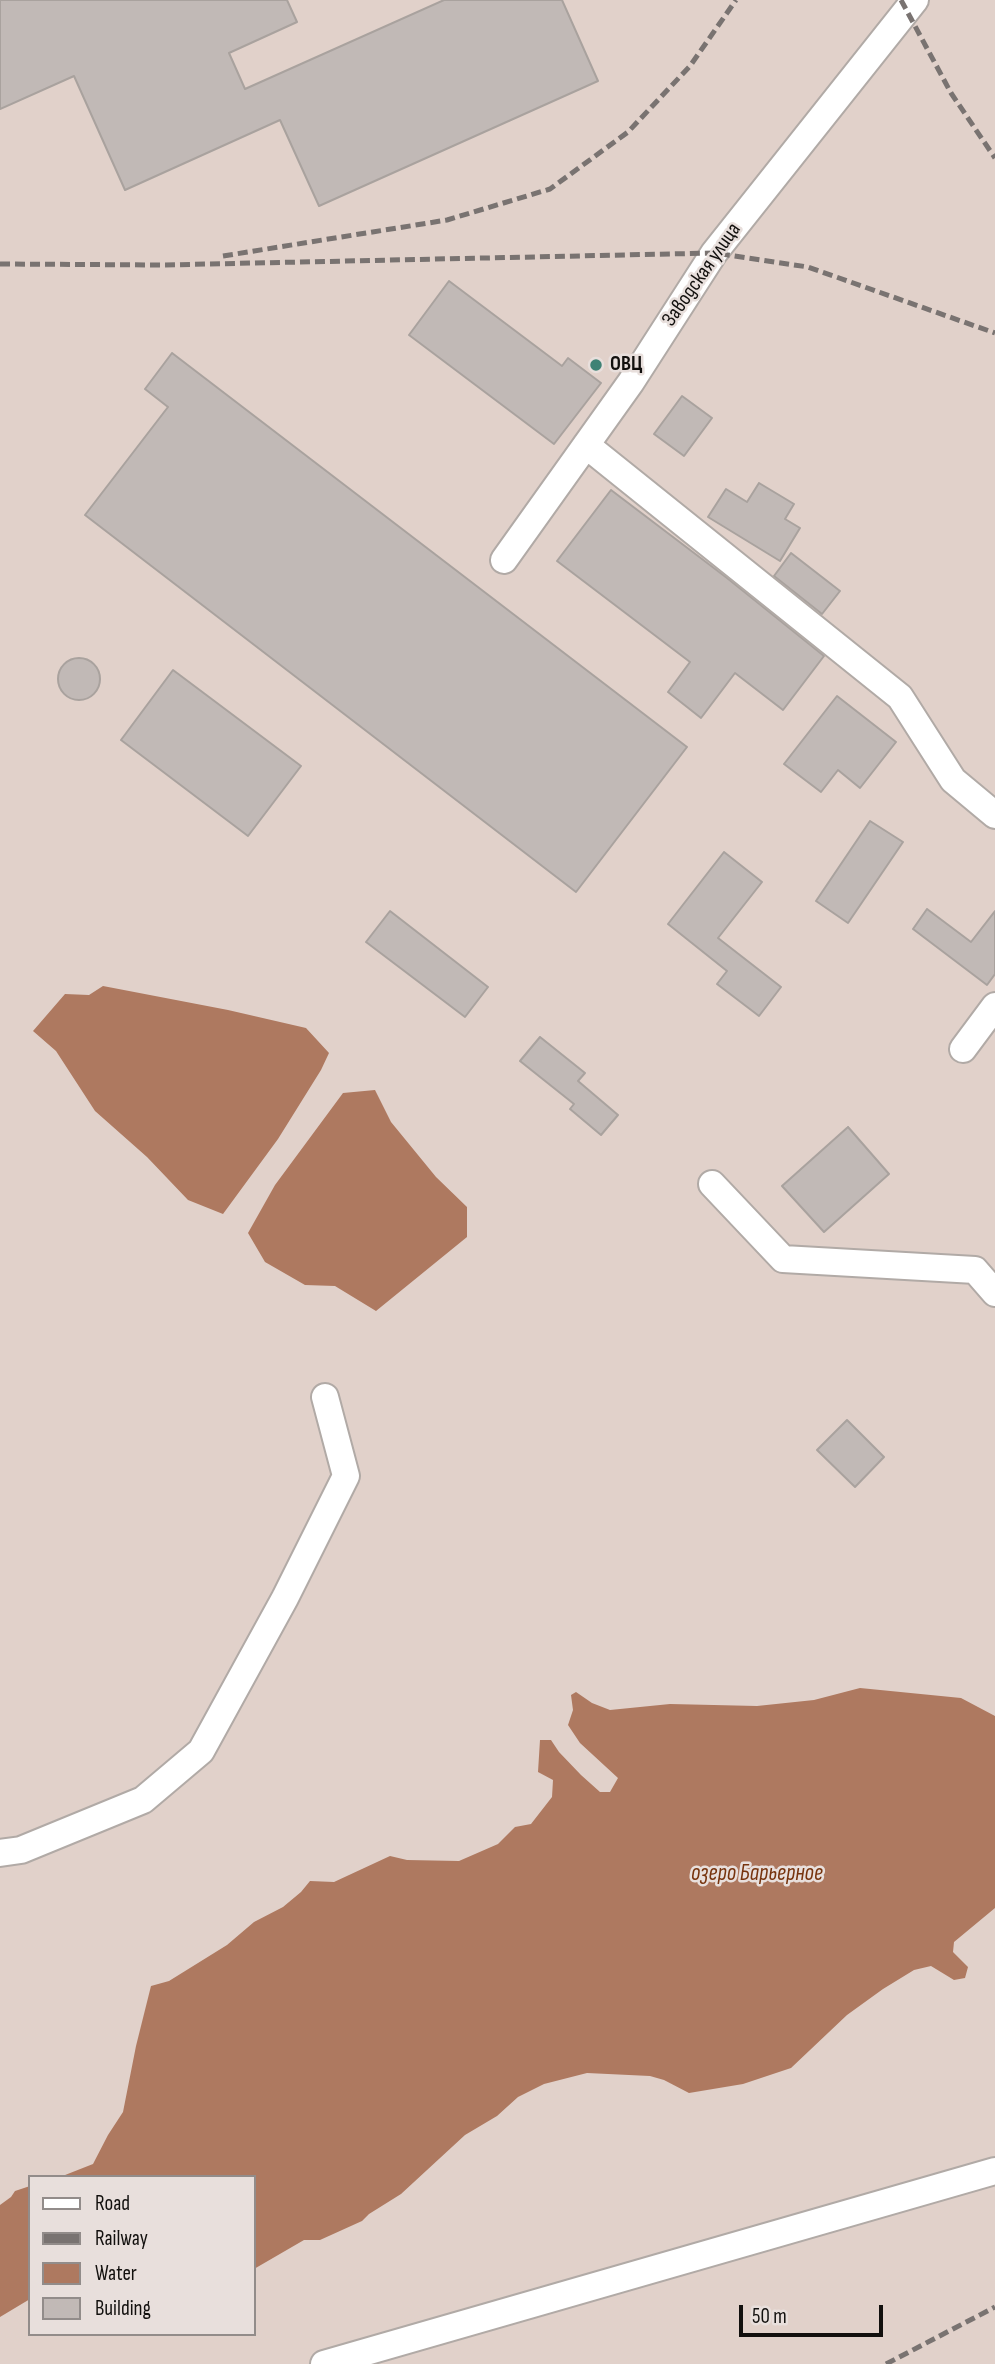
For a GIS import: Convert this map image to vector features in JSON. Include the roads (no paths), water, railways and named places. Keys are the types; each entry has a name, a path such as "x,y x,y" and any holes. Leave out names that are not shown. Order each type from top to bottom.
{"street":[{"name":"Заводская улица","path":"504,560 631,382 714,253 915,0"},
{"path":"586,445 900,697 953,780 995,815"},
{"path":"963,1049 995,1006"},
{"path":"712,1184 783,1259 975,1270 995,1293"},
{"path":"0,1853 21,1850 143,1800 201,1751 285,1598 346,1476 325,1397"},
{"path":"324,2364 995,2171"}],"water":[{"path":"103,986 306,1028 329,1053 278,1139 223,1214 188,1200 147,1157 95,1111 56,1051 33,1031 65,994 89,995"},
{"path":"375,1090 391,1122 436,1177 467,1207 467,1237 376,1311 335,1286 305,1285 265,1262 248,1233 275,1185 343,1093"},
{"name":"озеро Барьерное","path":"860,1688 961,1698 995,1716 995,1908 954,1942 953,1952 968,1967 965,1978 954,1980 931,1966 914,1970 847,2015 791,2068 743,2084 689,2093 650,2076 587,2073 544,2084 518,2097 497,2116 465,2135 401,2194 362,2221 320,2240 304,2240 256,2268 256,2175 65,2175 93,2164 123,2112 151,1986 169,1981 227,1945 254,1922 283,1907 310,1881 334,1882 390,1856 407,1860 459,1861 498,1844 515,1827 531,1824 552,1797 553,1780 538,1772 540,1740 551,1740 559,1752 600,1792 610,1792 618,1778 580,1743 568,1725 573,1710 571,1695 576,1692 592,1703 610,1710 670,1704 757,1706 814,1700"},
{"path":"28,2187 28,2300 0,2317 0,2205 15,2191"}],"railway":[{"path":"223,256 447,220 550,189 628,132 690,66 736,0"},
{"path":"901,0 951,93 995,158"},
{"path":"0,264 164,265 714,253 808,267 995,333"},
{"path":"886,2364 995,2307"}],"place":[{"name":"ОВЦ","path":"596,365"}]}
